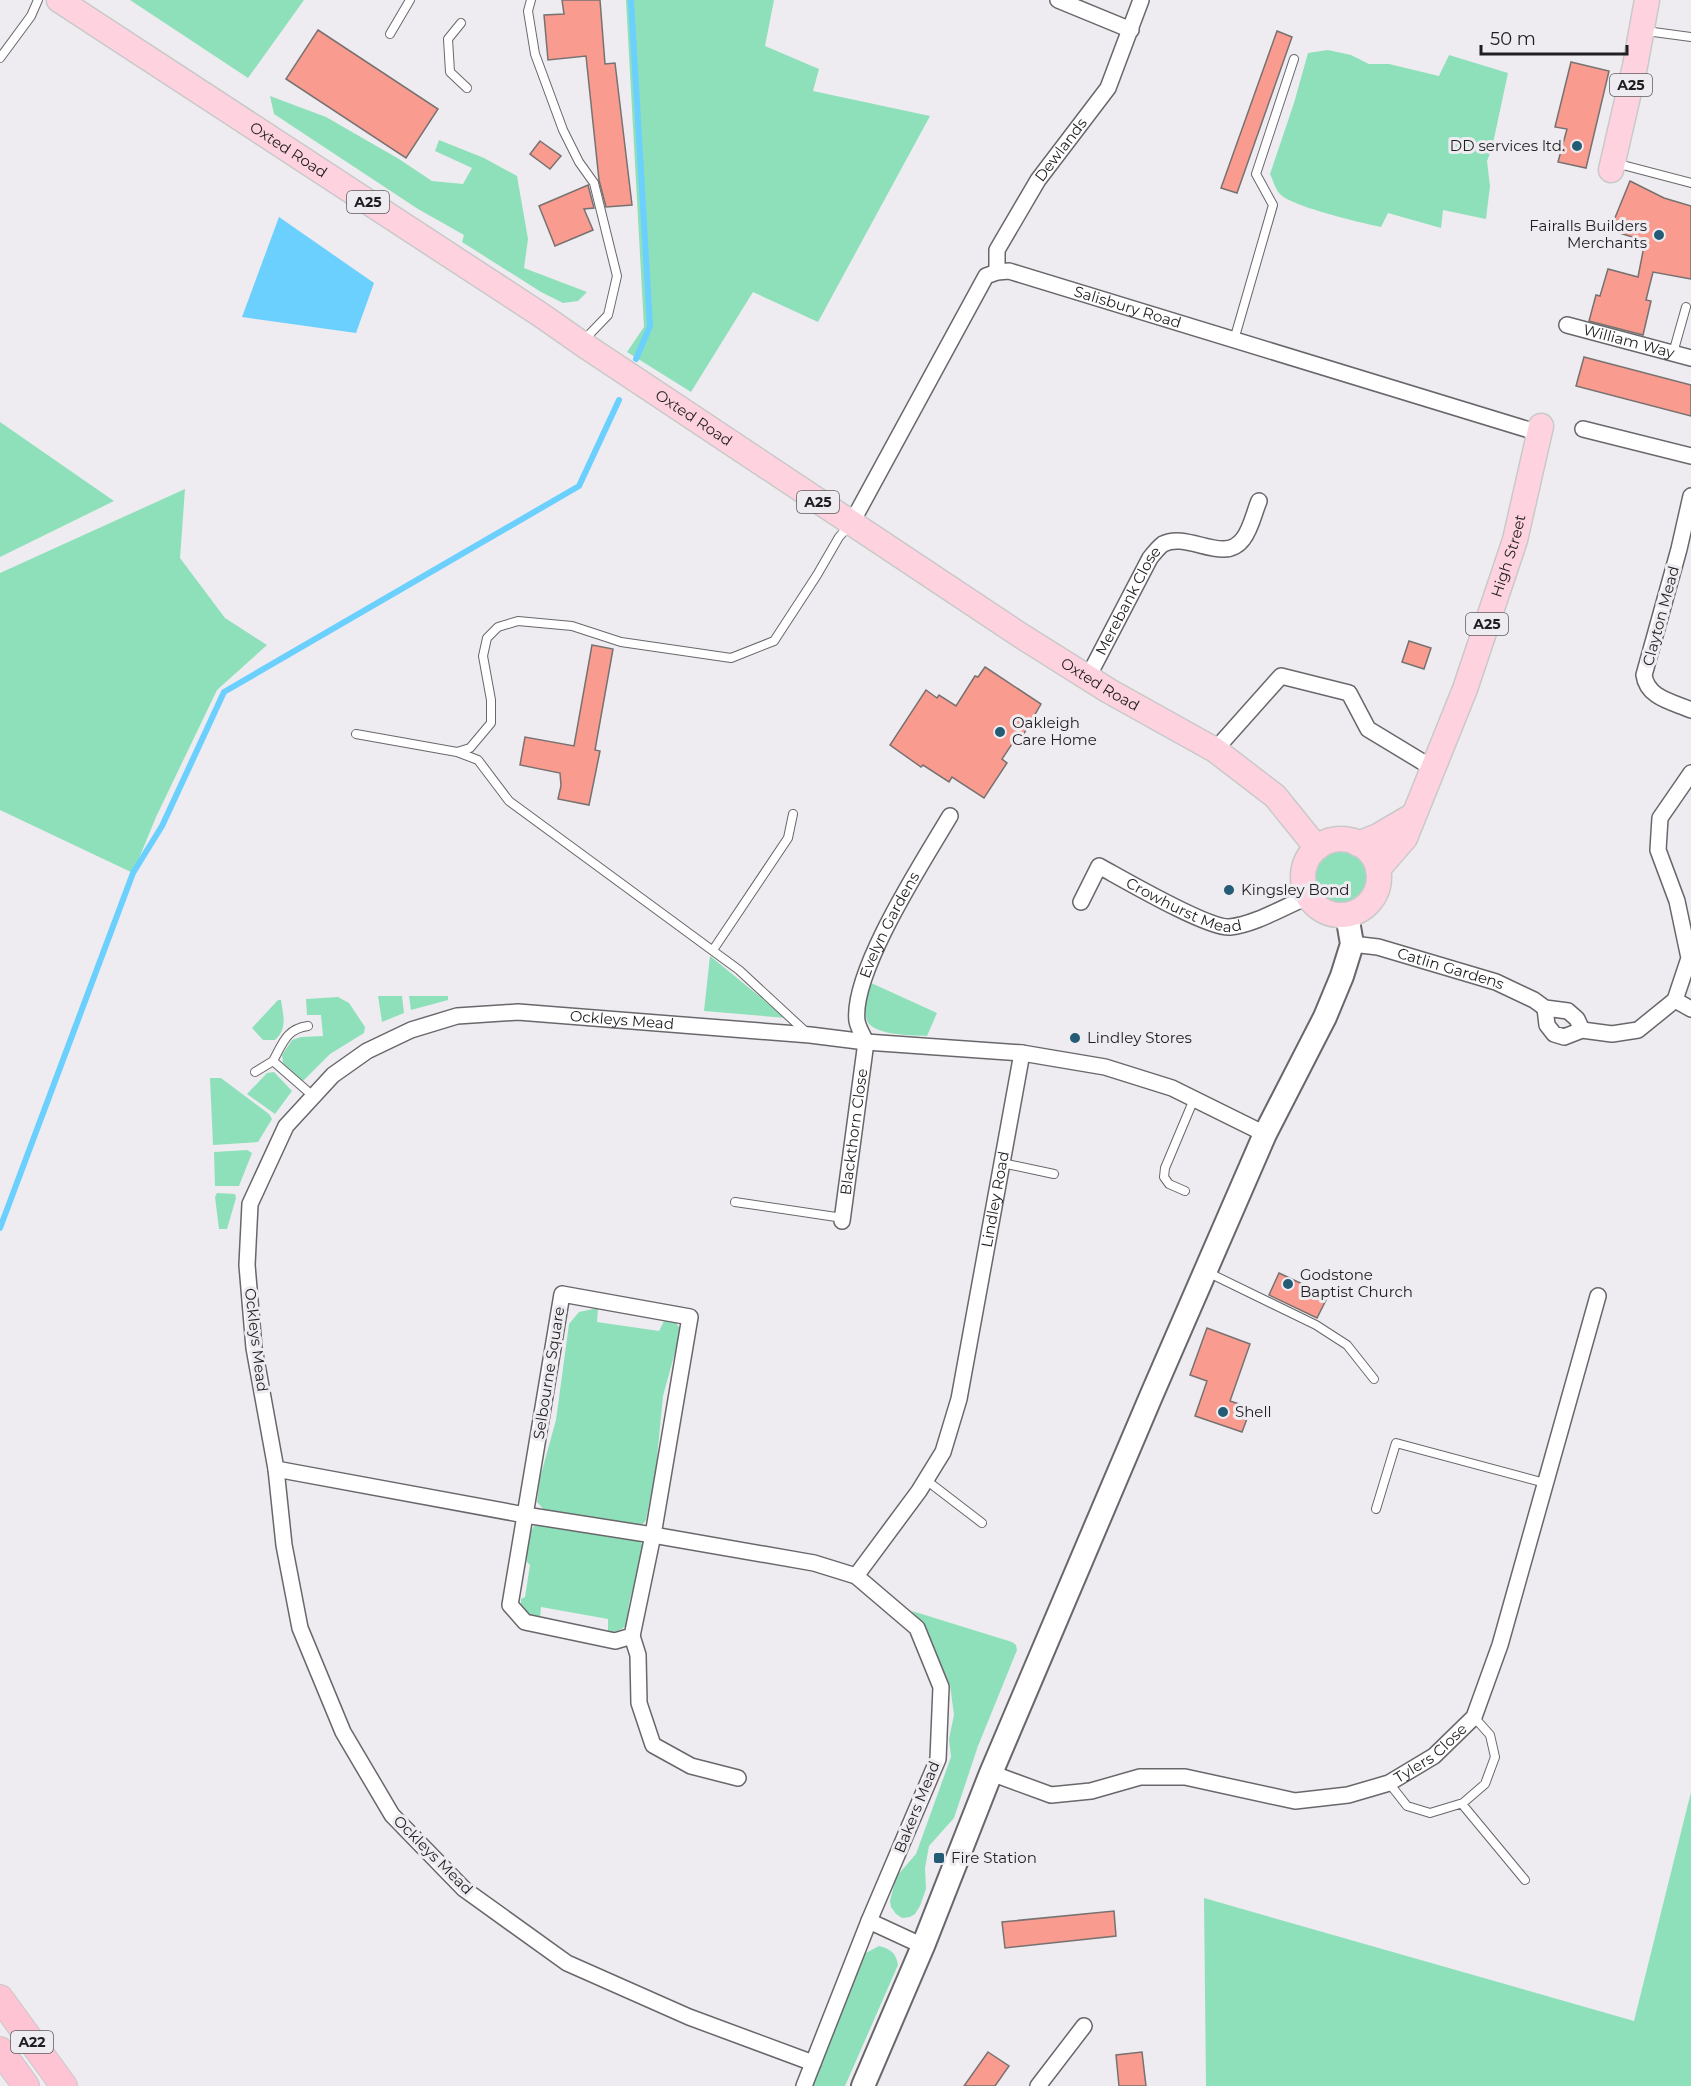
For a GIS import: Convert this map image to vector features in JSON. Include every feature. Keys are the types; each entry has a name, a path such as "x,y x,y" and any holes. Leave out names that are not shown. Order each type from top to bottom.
{"highway":[{"name":"A22","path":"0,1998 64,2086"},
{"name":"A22","path":"0,2050 26,2086"}],"main road":[{"name":"Oxted Road","path":"59,0 541,315 1023,637 1109,691 1215,750 1275,796 1317,848"},
{"name":"A25","path":"1612,166 1647,0"},
{"name":"High Street","path":"1378,869 1405,838 1465,689 1515,540 1540,430"},
{"path":"1358,843 1378,836 1412,816"},
{"path":"1332,840 1350,840 1367,850 1378,869 1379,881 1375,895 1365,907 1347,915 1335,915 1320,909 1308,897 1303,879 1304,869 1307,860 1317,848 1332,840"},
{"path":"863,2086 923,1946 992,1773 1265,1134 1325,1017 1342,976 1352,944 1347,915"}],"street":[{"path":"1058,0 1131,30"},
{"name":"Dewlands","path":"997,272 997,250 1038,180 1108,88 1141,0"},
{"name":"Salisbury Road","path":"997,272 1009,271 1540,430"},
{"path":"851,524 986,276 997,272"},
{"name":"William Way","path":"1567,325 1691,358"},
{"path":"1583,429 1691,456"},
{"name":"Clayton Mead","path":"1691,496 1679,549 1644,675 1646,684 1654,694 1691,710"},
{"name":"Merebank Close","path":"1088,677 1150,558 1162,545 1173,541 1221,550 1237,545 1248,529 1259,501"},
{"path":"1215,750 1281,676 1349,693 1368,729 1434,769"},
{"path":"1545,1008 1547,1025 1554,1034 1564,1037 1582,1030 1612,1034 1638,1030 1676,1000 1689,958 1677,901 1658,850 1660,818 1691,772"},
{"name":"Evelyn Gardens","path":"866,1042 857,1021 860,989 871,959 907,890 950,816"},
{"name":"Crowhurst Mead","path":"1081,902 1099,866 1201,919 1227,927 1247,923 1308,897"},
{"name":"Catlin Gardens","path":"1352,944 1378,947 1496,982 1534,1000 1545,1008 1568,1011 1577,1019 1582,1030"},
{"path":"1676,1000 1691,1009"},
{"name":"Ockleys Mead","path":"813,2062 689,2017 567,1962 464,1889 393,1815 343,1732 300,1628 284,1545 276,1469 254,1348 247,1264 250,1204 286,1126 333,1076 367,1051 411,1030 457,1016 518,1012 1022,1053"},
{"name":"Blackthorn Close","path":"842,1219 866,1042"},
{"path":"1022,1053 1105,1067 1172,1088 1265,1134"},
{"name":"Lindley Road","path":"856,1576 943,1452 959,1399 1022,1053"},
{"name":"Selbourne Square","path":"562,1294 690,1317 653,1535 632,1636 615,1641 525,1622 510,1605 562,1294"},
{"name":"Tylers Close","path":"992,1773 1051,1795 1091,1791 1140,1777 1185,1777 1295,1801 1348,1796 1389,1782 1434,1756 1474,1717 1500,1645 1598,1296"},
{"path":"276,1469 525,1515 814,1563 856,1576"},
{"name":"Bakers Mead","path":"804,2086 869,1921 938,1759 941,1687 916,1628 856,1576"},
{"path":"632,1636 638,1655 639,1703 653,1745 691,1766 738,1778"},
{"path":"869,1921 923,1946"},
{"path":"1038,2086 1084,2026"}],"lane":[{"path":"0,58 31,16 38,0"},
{"path":"390,34 410,0"},
{"path":"531,0 528,11 535,54 563,130 579,162 594,183 617,276 608,315 581,343"},
{"path":"461,23 448,39 450,72 467,88"},
{"path":"1641,31 1691,37"},
{"path":"1234,340 1273,205 1256,174 1294,59"},
{"path":"1612,166 1691,183"},
{"path":"1673,353 1686,307"},
{"path":"457,752 470,748 491,723 491,700 483,656 487,638 498,627 518,621 572,626 621,642 731,658 774,641 839,537 851,524"},
{"path":"356,734 457,752 478,760 509,801 739,970 810,1035"},
{"path":"713,950 788,838 793,814"},
{"path":"255,1072 273,1061 287,1035 298,1027 308,1026"},
{"path":"273,1061 313,1096"},
{"path":"1185,1191 1169,1184 1164,1177 1194,1098"},
{"path":"1002,1163 1054,1174"},
{"path":"735,1202 842,1219"},
{"path":"1206,1271 1316,1325 1347,1345 1374,1379"},
{"path":"1376,1509 1396,1443 1545,1484"},
{"path":"926,1479 982,1523"},
{"path":"1389,1782 1407,1806 1430,1813 1462,1804 1485,1784 1496,1757 1490,1736 1474,1717"},
{"path":"1462,1804 1525,1880"}],"green space":[{"path":"130,0 304,0 248,78"},
{"path":"626,0 774,0 765,46 819,69 813,91 930,116 818,322 753,292 691,392 627,352 644,327"},
{"path":"1328,50 1351,55 1369,64 1389,64 1439,76 1449,55 1508,73 1492,148 1487,161 1490,186 1486,219 1443,210 1441,228 1388,213 1381,227 1313,209 1288,200 1279,193 1270,174 1308,53"},
{"path":"270,96 326,117 432,181 463,184 472,168 435,151 439,140 484,158 517,176 528,239 524,268 587,292 578,301 563,303 541,292 462,242 464,235 418,209 274,114"},
{"path":"0,422 114,501 0,557"},
{"path":"185,489 180,558 225,618 267,645 217,690 156,817 133,873 0,810 0,573"},
{"path":"1341,850 1351,852 1360,858 1366,867 1368,877 1366,887 1360,896 1351,902 1341,904 1331,902 1322,896 1316,887 1314,877 1316,867 1322,858 1331,852"},
{"path":"710,956 786,1018 704,1011"},
{"path":"869,982 937,1013 927,1036 901,1035 874,1028 866,1017 865,1008"},
{"path":"378,996 402,996 404,1013 382,1022"},
{"path":"409,996 448,996 448,1000 411,1010"},
{"path":"338,997 349,1003 365,1027 364,1033 330,1054 303,1081 283,1063 282,1055 292,1040 301,1037 323,1036 321,1015 307,1015 306,999"},
{"path":"278,1000 281,1000 282,1031 275,1040 263,1040 252,1028"},
{"path":"274,1072 292,1091 275,1114 247,1094 267,1073"},
{"path":"210,1078 221,1078 269,1114 272,1119 258,1142 213,1145"},
{"path":"247,1150 252,1153 239,1186 215,1186 214,1152"},
{"path":"217,1193 235,1194 236,1198 227,1229 219,1229 215,1197"},
{"path":"598,1308 597,1322 659,1331 665,1319 676,1323 681,1330 663,1396 656,1468 646,1520 637,1526 545,1511 537,1502 540,1478 556,1420 569,1324 579,1312"},
{"path":"536,1523 640,1541 643,1546 639,1582 634,1585 629,1608 631,1621 626,1626 618,1631 608,1632 608,1619 541,1607 540,1618 532,1617 521,1609 521,1599 525,1597 530,1565 527,1562 527,1542"},
{"path":"912,1611 1012,1642 1016,1645 1017,1650 978,1746 954,1818 929,1846 925,1868 926,1889 920,1906 915,1914 902,1918 891,1907 890,1901 896,1877 916,1854 951,1757 949,1739 954,1715 950,1685 925,1628"},
{"path":"1691,1792 1691,2086 1206,2086 1204,1898 1634,2021"},
{"path":"879,1946 892,1952 898,1965 845,2086 811,2086 864,1954"}],"water":[{"path":"279,217 374,283 356,333 242,317"}],"building":[{"path":"562,0 600,0 605,64 615,63 632,205 606,207 599,180 586,56 548,60 544,15 564,14"},
{"path":"318,30 438,109 406,158 286,79"},
{"path":"1277,31 1292,37 1237,193 1221,188"},
{"name":"DD services ltd.","path":"1571,62 1609,71 1586,168 1558,162 1567,129 1555,127"},
{"path":"540,141 561,156 550,169 530,154"},
{"name":"Fairalls Builders Merchants","path":"1630,181 1664,198 1691,206 1691,279 1653,272 1646,300 1651,301 1643,335 1589,321 1596,295 1600,296 1608,269 1638,277 1645,241 1610,230"},
{"path":"588,185 594,208 584,209 593,230 555,246 539,206"},
{"path":"1584,357 1691,385 1691,416 1576,386"},
{"path":"1409,641 1431,648 1424,669 1402,662"},
{"path":"592,645 613,649 595,750 600,751 589,805 558,799 561,786 560,773 520,765 525,737 574,746"},
{"name":"Oakleigh Care Home","path":"985,667 1041,704 1022,737 1018,735 1002,759 1007,763 984,798 952,777 949,782 923,765 921,767 890,745 926,690 937,698 939,695 956,706 975,676 978,677"},
{"name":"Godstone Baptist Church","path":"1279,1273 1328,1296 1317,1318 1269,1295"},
{"path":"1207,1328 1250,1344 1230,1401 1251,1408 1242,1432 1195,1416 1207,1381 1190,1375"},
{"path":"1114,1911 1116,1936 1005,1948 1002,1922"},
{"path":"988,2052 1009,2066 995,2086 964,2086"},
{"path":"1142,2052 1146,2086 1119,2086 1116,2055"}],"waterway":[{"path":"631,0 650,326 636,359"},
{"path":"0,1228 133,873 162,826 224,692 579,486 619,400"}],"place":[{"name":"DD services ltd.","path":"1577,146"},
{"name":"Fairalls Builders Merchants","path":"1659,235"},
{"name":"Oakleigh Care Home","path":"1000,732"},
{"name":"Kingsley Bond","path":"1229,890"},
{"name":"Lindley Stores","path":"1075,1038"},
{"name":"Godstone Baptist Church","path":"1288,1284"},
{"name":"Shell","path":"1223,1412"},
{"name":"Fire Station","path":"939,1858"}]}
